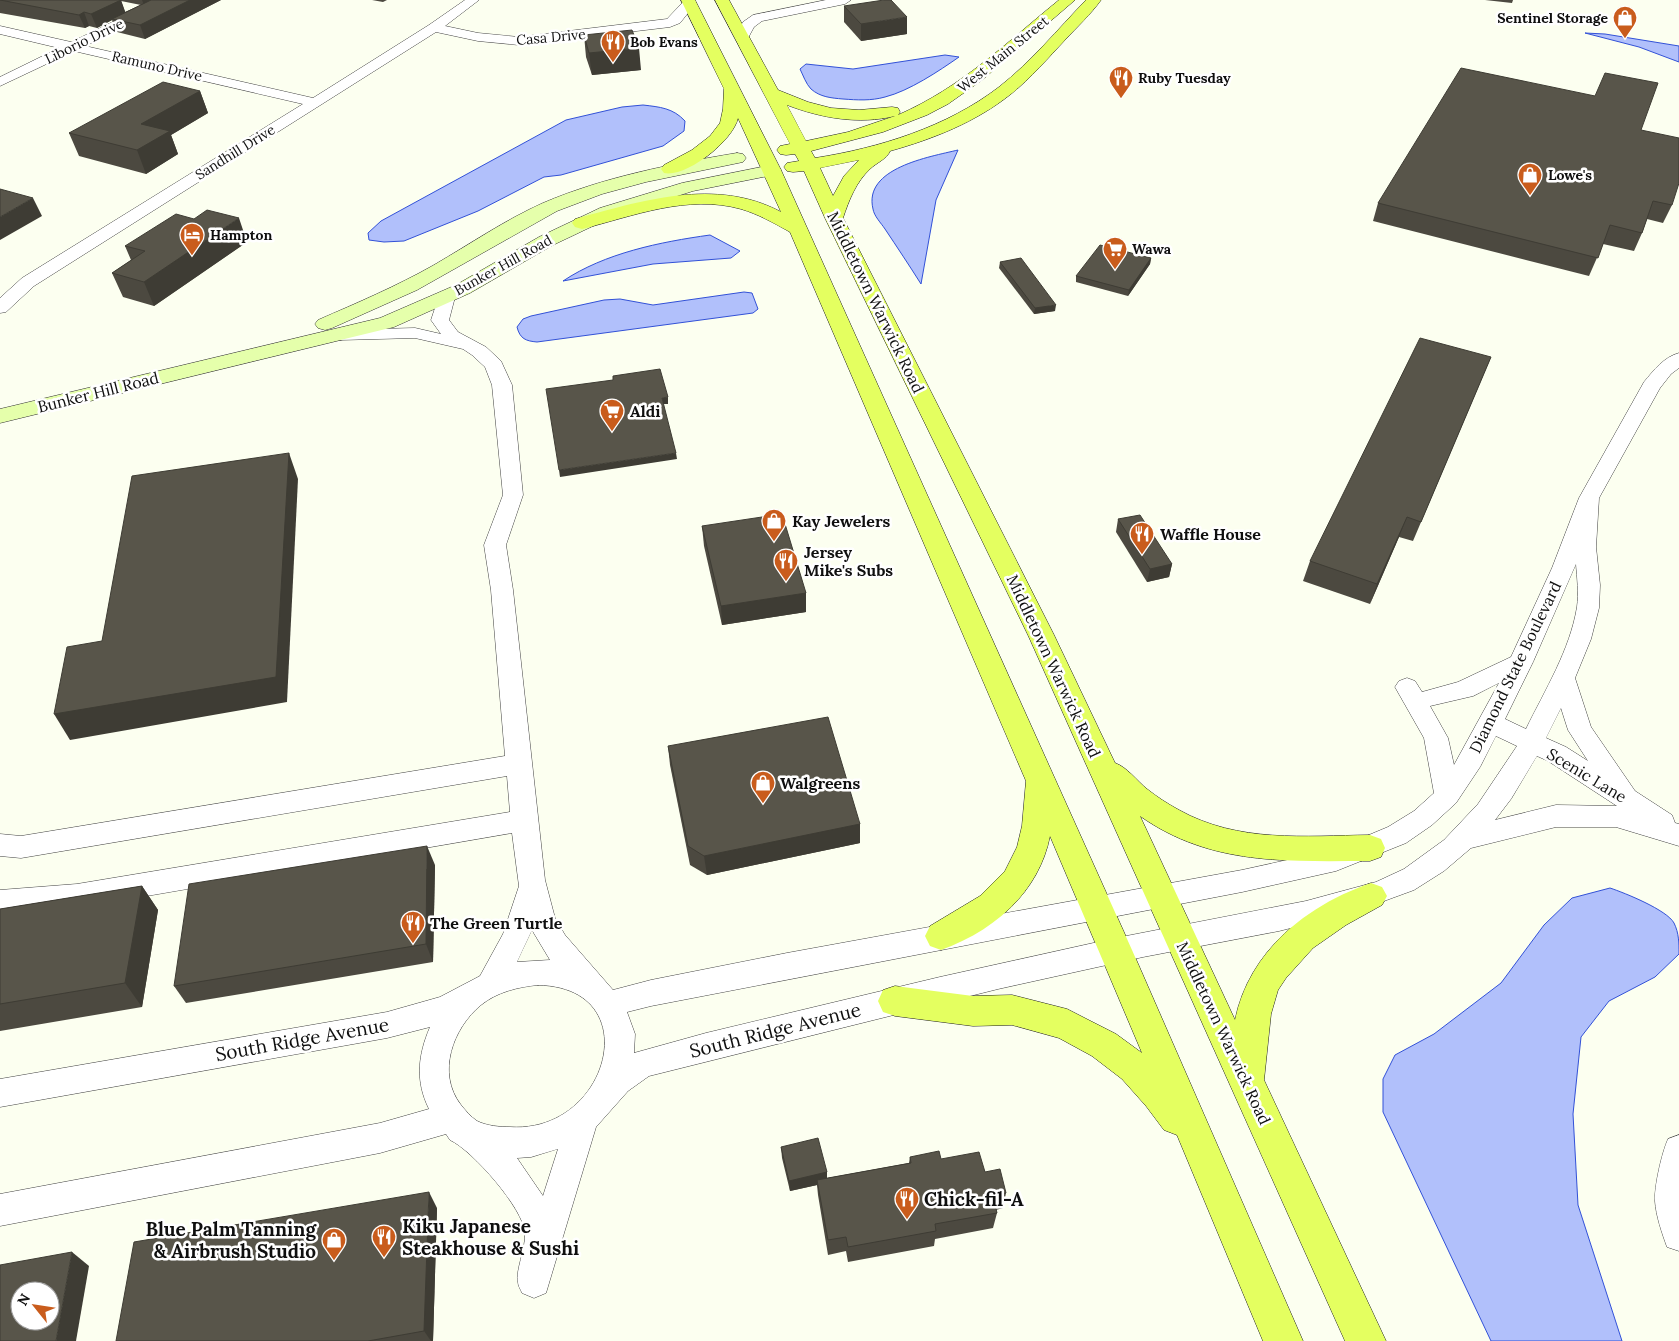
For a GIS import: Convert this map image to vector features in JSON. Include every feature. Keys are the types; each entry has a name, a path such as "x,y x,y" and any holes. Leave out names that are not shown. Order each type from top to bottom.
{"main road":[{"name":"Middletown Warwick Road","path":"722,0 810,165 834,218 1040,635 1366,1341"},
{"name":"West Main Street","path":"763,153 800,148 868,131 931,106 974,79 1068,0"},
{"name":"West Main Street","path":"810,165 837,161 894,145 941,127 979,107 999,94 1019,77 1094,0"},
{"path":"689,1 772,170 1116,950 1283,1341"},
{"path":"670,169 701,152 721,135 731,114 732,89"},
{"path":"772,93 801,106 839,115 887,113 931,106"},
{"path":"834,218 846,186 854,174 878,154 894,145"},
{"name":"Bunker Hill Road","path":"197,368 313,329 366,308 418,282 550,207 586,194 670,169 763,153"},
{"name":"Bunker Hill Road","path":"0,416 340,335 387,322 446,297 582,223 653,196 707,182 810,165"},
{"path":"582,223 659,203 708,198 758,207 797,228"},
{"path":"1096,756 1119,783 1139,800 1174,821 1222,840 1270,848 1370,848"},
{"path":"941,936 970,922 990,908 1006,894 1020,874 1034,844 1038,824 1040,780"},
{"path":"1246,1081 1255,1007 1261,987 1275,965 1293,944 1310,929 1371,896"},
{"path":"895,1001 973,1011 1012,1010 1036,1015 1082,1032 1134,1067 1159,1094 1203,1154"}],"street":[{"name":"Liborio Drive","path":"0,82 168,0"},
{"name":"Sandhill Drive","path":"0,308 28,282 434,28 473,0"},
{"path":"742,37 748,25 758,18 845,0"},
{"name":"Casa Drive","path":"434,28 478,37 519,41 670,23 676,20 689,1"},
{"path":"127,8 146,11"},
{"name":"Ramuno Drive","path":"0,30 314,102"},
{"path":"446,297 440,320 452,336 479,351 494,365 502,385 512,495 496,545 531,888 547,933 562,955 601,996 616,1020 621,1041 617,1068 608,1088"},
{"path":"340,335 415,333 466,344"},
{"name":"Diamond State Boulevard","path":"1160,895 1336,860 1370,848 1397,835 1423,818 1448,796 1471,760 1521,662 1563,568 1590,498 1651,386 1664,370 1679,359"},
{"name":"Diamond State Boulevard","path":"1116,950 1292,917 1371,896 1413,878 1442,858 1463,839 1491,808 1532,742 1576,650 1588,606 1588,564 1585,546 1590,498"},
{"path":"1431,697 1464,690 1521,662"},
{"path":"1563,677 1580,730 1629,800"},
{"path":"1407,687 1436,738 1448,796"},
{"name":"Scenic Lane","path":"1491,723 1557,754 1629,800 1679,835"},
{"path":"0,845 21,847 518,764"},
{"path":"1463,839 1556,816 1616,816 1679,835"},
{"path":"0,902 77,896 525,820"},
{"path":"531,888 516,937 485,988 463,1005 450,1019 442,1032 434,1057 432,1072 435,1091 440,1104 456,1123 500,1162 519,1185 531,1207 541,1228 541,1249 534,1281 583,1118"},
{"path":"601,996 680,987 1160,895"},
{"name":"South Ridge Avenue","path":"456,1123 490,1142 519,1143 542,1140 583,1118 608,1088 628,1070 642,1063 895,1001 1116,950"},
{"name":"South Ridge Avenue","path":"0,1093 388,1025 447,1008 485,988 516,975 543,972 568,976 601,996"},
{"path":"0,1210 456,1123"},
{"path":"1679,1150 1671,1200 1679,1235"}],"water":[{"path":"1585,33 1605,34 1679,46 1679,62 1639,47"},
{"path":"945,55 959,57 904,90 885,97 869,100 834,98 818,94 809,87 800,69 806,64 853,69"},
{"path":"643,105 676,113 685,121 684,131 663,146 561,175 544,177 478,211 404,241 384,242 369,240 368,233 381,221 566,120 622,107"},
{"path":"958,150 936,200 921,284 875,214 873,195 878,183 888,174 901,167 931,156"},
{"path":"710,235 740,251 731,258 653,264 563,281 597,263 634,250"},
{"path":"744,292 752,293 758,309 753,313 537,342 524,339 517,327 523,319 531,316 604,300 620,299 653,305"},
{"path":"1610,888 1645,902 1670,918 1677,931 1679,946 1679,954 1655,977 1609,1001 1581,1037 1573,1114 1578,1205 1622,1341 1491,1341 1383,1112 1383,1079 1395,1055 1434,1034 1501,983 1544,925 1572,898"}],"building":[{"path":"0,0 121,0 91,14 84,12 79,15"},
{"path":"151,0 190,0 140,25 112,19"},
{"path":"891,0 907,17 861,24 844,6"},
{"path":"632,30 639,48 589,53 584,35"},
{"name":"Lowe's","path":"1461,68 1595,96 1605,73 1658,83 1641,130 1679,138 1679,183 1672,205 1653,201 1642,233 1610,225 1598,258 1378,203"},
{"path":"163,82 200,91 141,124 170,131 137,150 69,133"},
{"path":"0,189 33,198 0,217"},
{"path":"207,210 239,218 144,282 112,273 145,251 125,246 176,214 194,219"},
{"name":"Wawa","path":"1100,245 1151,258 1129,290 1076,276"},
{"path":"1021,258 1056,305 1035,308 1000,262"},
{"path":"1420,338 1491,357 1421,522 1407,517 1377,584 1310,561"},
{"name":"Aldi","path":"660,369 668,397 662,398 676,453 559,470 546,389 613,380 613,376"},
{"path":"289,453 276,677 54,714 67,647 102,641 132,476"},
{"path":"782,514 806,593 721,606 702,526"},
{"path":"1140,515 1172,564 1150,569 1118,519"},
{"name":"Walgreens","path":"828,717 860,824 704,856 688,846 668,746"},
{"path":"427,846 426,944 174,986 189,884"},
{"path":"142,886 125,983 0,1004 0,909"},
{"path":"818,1138 827,1172 789,1181 781,1147"},
{"name":"Chick-fil-A","path":"939,1151 941,1159 979,1152 985,1172 1000,1169 1006,1193 993,1196 997,1213 935,1224 936,1231 848,1247 846,1237 828,1240 817,1180 911,1163 910,1157"},
{"path":"429,1192 424,1331 368,1341 116,1341 134,1242"},
{"path":"72,1252 60,1319 60,1281 10,1281 10,1331 58,1331 56,1341 0,1341 0,1265"}],"place":[{"name":"Sentinel Storage","path":"1625,39"},
{"name":"Bob Evans","path":"613,63"},
{"name":"Ruby Tuesday","path":"1121,99"},
{"name":"Lowe's","path":"1530,196"},
{"name":"Hampton","path":"192,256"},
{"name":"Wawa","path":"1115,270"},
{"name":"Aldi","path":"612,432"},
{"name":"Kay Jewelers","path":"774,542"},
{"name":"Waffle House","path":"1142,555"},
{"name":"Jersey Mike's Subs","path":"786,582"},
{"name":"Walgreens","path":"763,804"},
{"name":"The Green Turtle","path":"413,944"},
{"name":"Chick-fil-A","path":"907,1220"},
{"name":"Kiku Japanese Steakhouse & Sushi","path":"384,1258"},
{"name":"Blue Palm Tanning & Airbrush Studio","path":"334,1261"}]}
